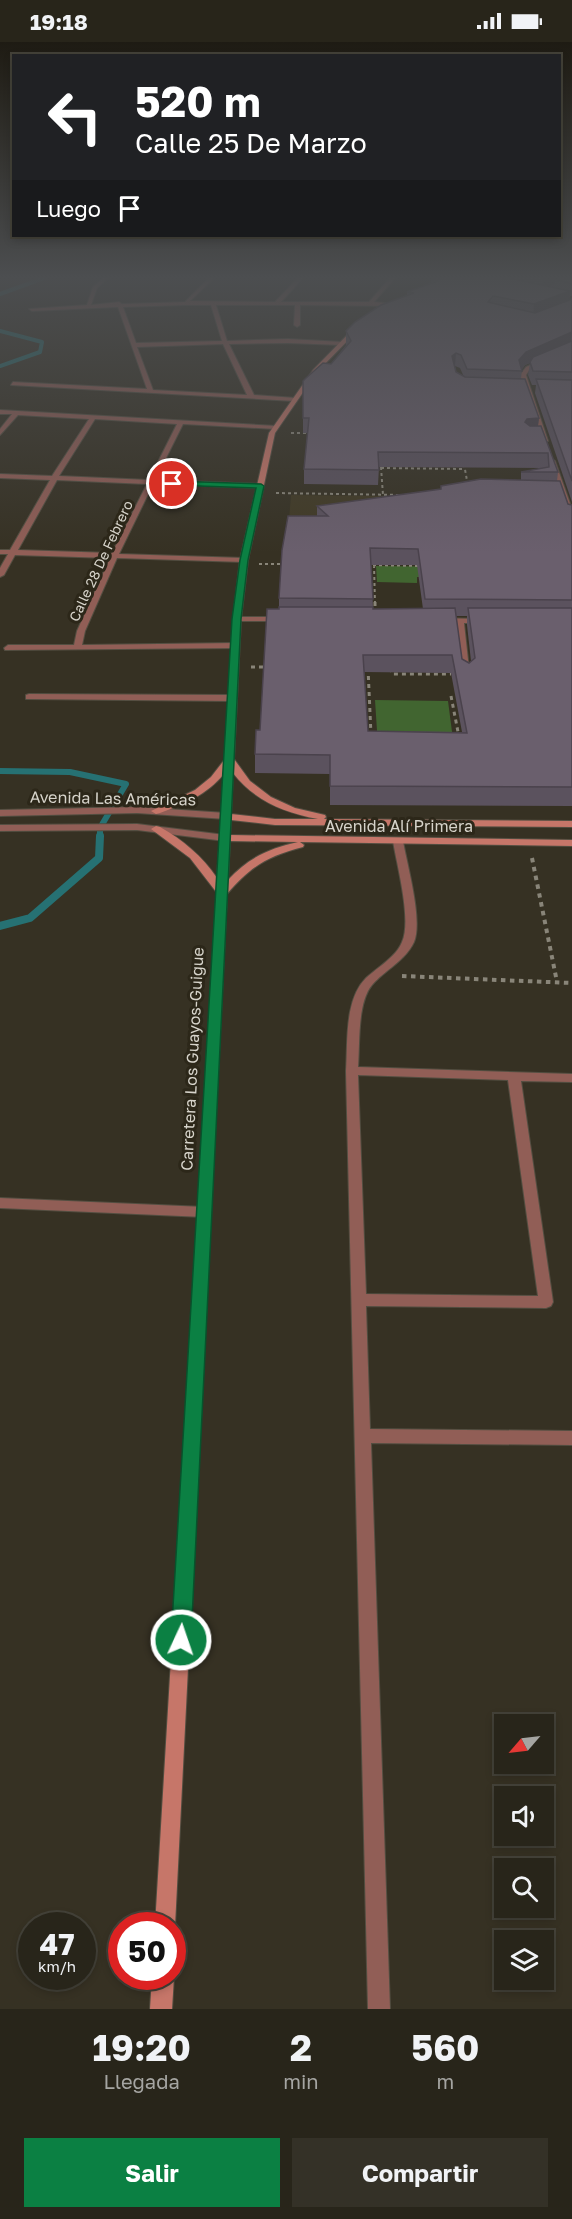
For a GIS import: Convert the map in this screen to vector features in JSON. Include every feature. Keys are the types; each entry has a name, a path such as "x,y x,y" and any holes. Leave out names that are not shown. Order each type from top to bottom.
{"main road":[{"name":"Carretera Los Guayos-Guigue","path":"166,1912 237,619 244,562 274,430 294,399 319,370"},
{"path":"156,811 200,792 214,782 229,759 247,786 264,798 294,810 351,822"},
{"name":"Avenida Alí Primera","path":"226,816 275,822 572,824"},
{"path":"156,829 198,858 222,893 242,868 263,856 288,847 330,841"},
{"name":"Avenida Alí Primera","path":"225,838 572,843"},
{"path":"161,2009 162,1990"}],"street":[{"path":"143,370 151,391"},
{"path":"238,370 251,396"},
{"path":"527,370 523,375 540,436 547,446"},
{"path":"13,384 294,399"},
{"path":"0,412 181,422 274,430"},
{"path":"0,433 16,413"},
{"path":"0,575 55,477 93,417"},
{"name":"Calle 28 De Febrero","path":"77,648 81,631 115,554 181,422"},
{"path":"550,456 572,519"},
{"path":"0,476 55,477 260,490"},
{"path":"551,492 562,492"},
{"path":"0,552 115,554 244,562"},
{"path":"237,619 294,619"},
{"path":"430,620 494,621"},
{"path":"460,620 467,675"},
{"path":"8,648 235,646"},
{"path":"29,697 232,698"},
{"name":"Avenida Las Américas","path":"0,813 137,810 226,816"},
{"name":"Avenida Las Américas","path":"0,828 136,827 225,838"},
{"path":"379,2009 352,1071 359,1001 365,986 395,959 408,942 412,926 398,841"},
{"path":"352,1071 572,1078"},
{"path":"358,1300 546,1302 514,1076"},
{"path":"0,1203 204,1212"},
{"path":"363,1436 572,1438"}],"path":[{"path":"274,430 320,433"},
{"path":"381,456 383,495"},
{"path":"462,457 469,491"},
{"path":"381,468 465,469"},
{"path":"260,490 405,495"},
{"path":"244,562 291,564"},
{"path":"362,565 429,566"},
{"path":"374,566 375,620"},
{"path":"234,667 267,667"},
{"path":"368,668 371,736"},
{"path":"391,668 392,674 467,675"},
{"path":"459,738 451,697 463,698"},
{"path":"529,842 557,982"},
{"path":"376,975 572,983"}],"shaded area":[{"path":"291,495 468,497 288,532"}],"green space":[{"path":"376,566 481,567 483,578 417,577 417,583 377,582"},
{"path":"375,700 448,701 454,747 378,746"}],"building":[{"path":"315,370 455,370 465,377 525,379 539,418 527,419 525,422 530,426 541,426 558,472 521,472 549,467 548,453 378,452 379,470 304,469 309,418 303,418 303,381"},
{"path":"533,370 572,370 572,372"},
{"path":"536,379 572,380 572,481"},
{"path":"481,479 560,481 568,504 572,505 572,600 425,599 418,549 370,548 373,599 279,598 282,550 288,516 328,516 317,506 441,489 441,486"},
{"path":"279,607 455,608 462,659 469,663 475,658 468,608 572,608 572,787 330,786 330,755 255,754 256,730 260,730 267,609 279,609","holes":["363,655 452,655 467,733 368,731"]}],"waterway":[{"path":"0,771 70,772 126,784 100,828 100,836"},
{"path":"0,926 30,918 99,858 100,836"}],"route":[{"path":"172,484 261,486 244,560 237,619 181,1640"}]}
